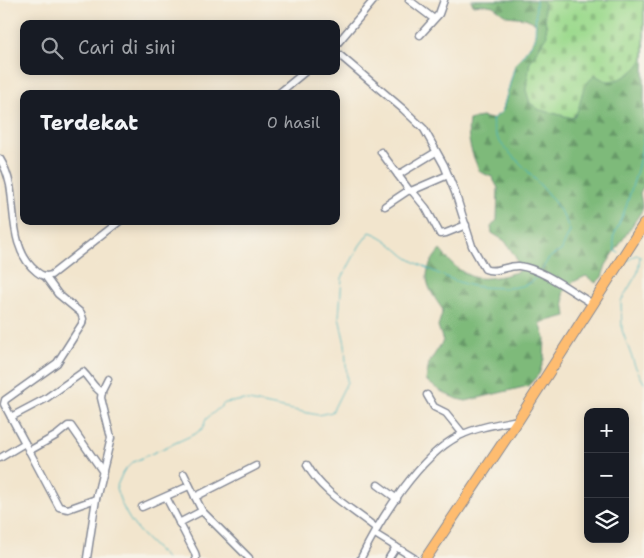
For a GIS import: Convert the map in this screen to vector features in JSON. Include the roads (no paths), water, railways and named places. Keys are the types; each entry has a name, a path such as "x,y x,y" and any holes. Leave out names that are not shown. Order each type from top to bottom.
{"main road":[{"path":"426,558 520,419 644,224"}],"street":[{"path":"340,40 374,0"},
{"path":"409,0 434,19"},
{"path":"420,35 442,8 444,0"},
{"path":"340,55 413,117 424,129 456,192 472,246 482,266 487,271 519,266 536,271 593,304"},
{"path":"283,90 301,75"},
{"path":"381,152 426,208 440,234 446,234 466,225"},
{"path":"398,175 436,152"},
{"path":"0,159 10,184 13,214 21,250 30,267 45,276 58,294 81,313 83,320 57,363 6,399 4,404 59,507 68,509 96,499"},
{"path":"386,206 410,190 448,175"},
{"path":"45,276 51,275 115,225"},
{"path":"11,416 46,399 83,372 91,380 92,384 102,392"},
{"path":"87,558 96,499 111,438 101,398 108,379"},
{"path":"427,395 434,407 446,412 463,434"},
{"path":"361,558 397,499 420,467 450,442 463,434 485,426 520,419"},
{"path":"29,450 71,426 103,472"},
{"path":"0,458 25,443"},
{"path":"307,465 315,480 329,493 364,518 376,532 414,558"},
{"path":"195,497 256,466"},
{"path":"184,474 202,511 248,558"},
{"path":"378,485 397,499"},
{"path":"142,507 189,486"},
{"path":"166,497 196,553 196,558"},
{"path":"179,523 202,511"},
{"path":"389,558 396,547"}],"waterway":[{"path":"536,0 535,39 515,65 502,112 492,119 493,127 499,140 550,197 562,214 570,231 561,251 553,255 542,270"},
{"path":"619,253 615,251 613,238 626,207 638,167 644,135"},
{"path":"166,558 135,527 125,511 116,488 123,472 133,462 195,434 203,428 206,419 225,403 244,400 318,415 332,412 347,382 345,344 339,317 342,278 360,245 370,232 385,239 405,256 417,263 470,285 513,288 527,284 538,276"},
{"path":"626,258 629,260 636,255 640,256 638,272 621,301 622,330 635,366 644,383"}]}
